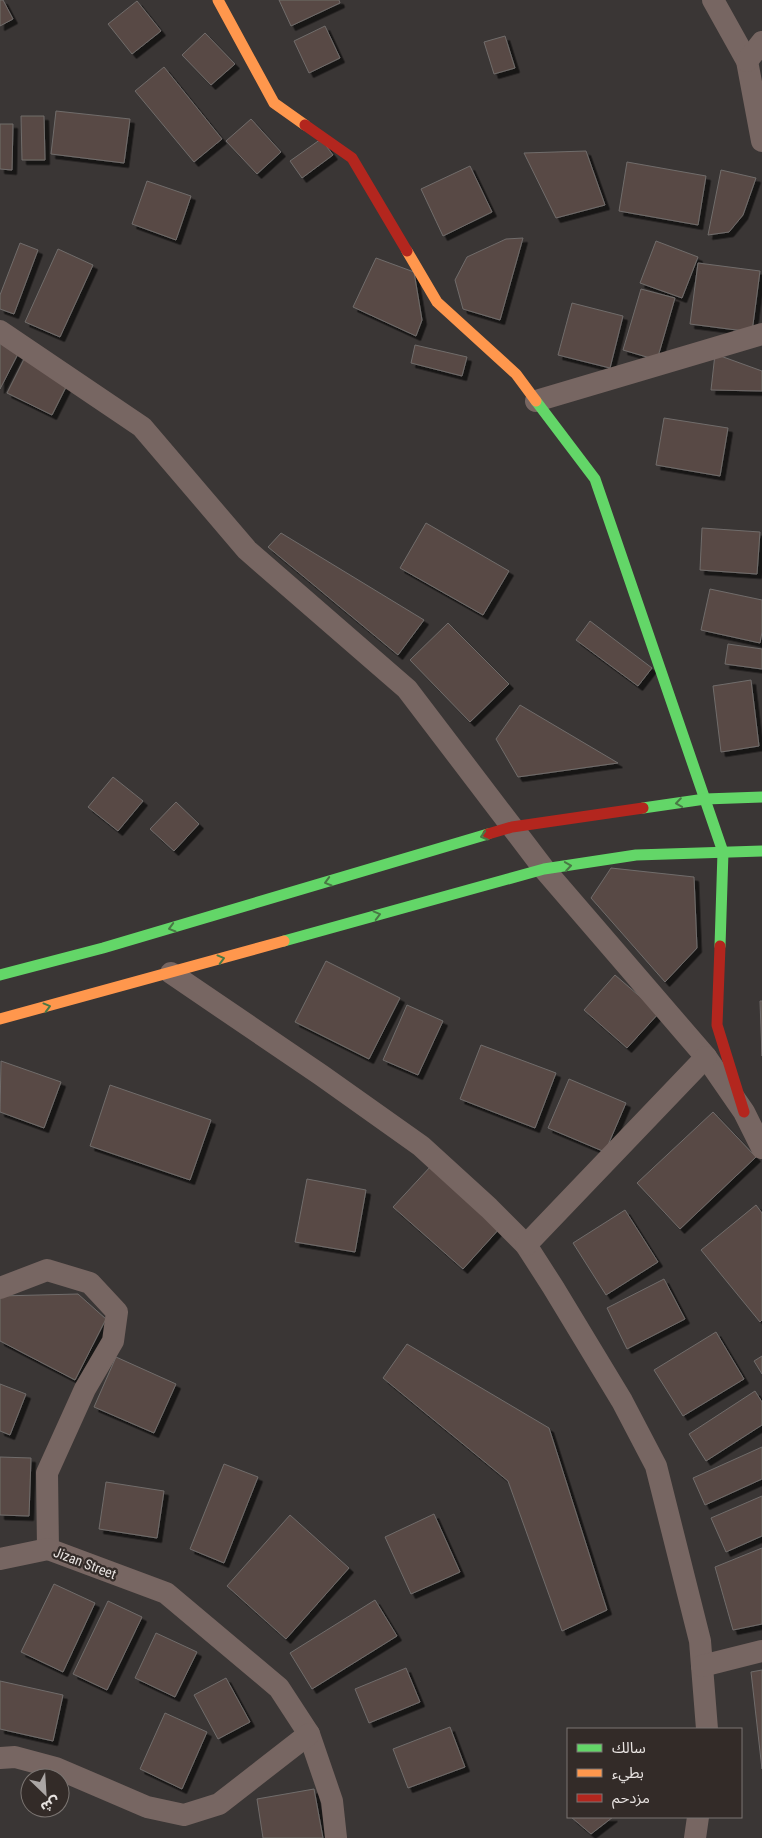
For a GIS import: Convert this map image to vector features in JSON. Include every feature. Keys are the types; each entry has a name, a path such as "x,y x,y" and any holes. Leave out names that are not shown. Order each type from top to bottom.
{"street":[{"path":"218,0 274,103 352,158 437,302 516,374 595,479 723,852 717,1025 744,1112"},
{"path":"713,0 747,61 762,141"},
{"path":"747,61 762,42"},
{"path":"0,330 142,427 247,550 407,689 544,869 706,1057 744,1112 762,1148"},
{"path":"536,401 762,334"},
{"path":"0,975 103,948 512,828 705,800 762,797"},
{"path":"0,1019 544,869 636,855 762,851"},
{"path":"171,973 421,1146 489,1208 526,1245 553,1286 622,1401 656,1466 700,1640 707,1728"},
{"path":"526,1245 706,1057"},
{"name":"Jizan Street","path":"0,1288 46,1270 90,1283 117,1312 112,1341 85,1389 47,1473 48,1549 166,1593 279,1688 309,1734 332,1801 336,1838"},
{"path":"0,1559 48,1549"},
{"path":"702,1666 762,1651"},
{"path":"0,1758 15,1757 56,1768 147,1808 184,1815 220,1804 309,1734"},
{"path":"695,1838 698,1818"}],"building":[{"path":"0,0 3,0 13,19 0,26"},
{"path":"279,0 339,0 340,3 291,26"},
{"path":"137,1 161,31 132,54 108,24"},
{"path":"325,26 340,58 309,73 294,41"},
{"path":"205,33 235,64 211,85 182,55"},
{"path":"505,36 515,68 494,74 484,42"},
{"path":"164,67 222,139 194,162 135,91"},
{"path":"56,111 130,119 124,163 51,154"},
{"path":"21,116 44,116 45,160 22,160"},
{"path":"251,119 281,152 257,174 226,141"},
{"path":"0,124 13,124 12,170 0,169"},
{"path":"321,139 333,155 302,178 290,161"},
{"path":"586,151 605,205 556,218 524,153"},
{"path":"627,162 706,176 698,225 619,211"},
{"path":"470,166 492,212 443,236 421,189"},
{"path":"721,170 756,178 743,215 729,232 708,235"},
{"path":"147,181 191,196 176,240 132,224"},
{"path":"523,238 500,320 463,309 455,280 467,257 506,239"},
{"path":"656,241 698,257 682,298 640,283"},
{"path":"20,243 38,250 14,314 0,309 0,295"},
{"path":"58,249 93,265 60,337 25,322"},
{"path":"376,258 414,272 422,320 416,336 353,307"},
{"path":"698,263 760,271 752,332 690,324"},
{"path":"641,289 675,298 657,360 623,350"},
{"path":"572,303 623,316 610,368 558,355"},
{"path":"0,342 19,352 0,389"},
{"path":"415,345 467,357 462,376 411,363"},
{"path":"715,354 762,371 762,391 711,390"},
{"path":"25,357 70,379 52,415 7,393"},
{"path":"664,418 728,428 720,476 656,465"},
{"path":"426,523 509,571 483,615 400,568"},
{"path":"702,528 760,532 757,574 700,570"},
{"path":"281,533 424,620 398,655 268,547"},
{"path":"710,589 762,600 760,643 701,630"},
{"path":"590,621 652,668 638,686 576,640"},
{"path":"448,623 509,684 470,722 410,660"},
{"path":"728,644 762,649 762,669 725,664"},
{"path":"751,680 759,746 721,752 713,686"},
{"path":"520,705 618,763 518,777 496,739"},
{"path":"113,777 143,801 118,831 88,807"},
{"path":"176,802 199,824 174,851 150,829"},
{"path":"611,868 694,877 697,948 665,982 591,898"},
{"path":"326,961 400,998 369,1059 295,1022"},
{"path":"615,975 659,1013 627,1048 584,1010"},
{"path":"760,1001 762,1001 762,1056"},
{"path":"407,1005 443,1021 418,1075 383,1060"},
{"path":"481,1045 556,1073 535,1128 460,1099"},
{"path":"1,1061 61,1082 44,1128 0,1112"},
{"path":"569,1079 626,1103 605,1152 548,1128"},
{"path":"110,1085 211,1120 190,1180 90,1146"},
{"path":"713,1112 756,1157 680,1229 637,1183"},
{"path":"431,1166 500,1228 463,1269 393,1207"},
{"path":"307,1179 366,1190 355,1252 295,1242"},
{"path":"756,1205 762,1213 762,1320 760,1322 701,1250"},
{"path":"625,1210 658,1262 606,1295 573,1243"},
{"path":"664,1279 685,1319 627,1349 607,1308"},
{"path":"78,1294 106,1319 75,1380 0,1341 0,1296"},
{"path":"716,1332 744,1379 683,1416 654,1370"},
{"path":"407,1344 549,1428 607,1610 562,1631 508,1481 383,1378"},
{"path":"762,1356 762,1374 754,1361"},
{"path":"116,1357 176,1384 154,1433 94,1407"},
{"path":"0,1384 26,1394 10,1435 0,1431"},
{"path":"755,1391 762,1402 762,1425 706,1461 689,1434"},
{"path":"762,1447 762,1479 705,1505 693,1478"},
{"path":"0,1457 31,1458 29,1516 0,1515"},
{"path":"224,1464 258,1477 224,1563 190,1549"},
{"path":"106,1482 164,1491 157,1538 99,1529"},
{"path":"762,1496 762,1536 726,1552 711,1518"},
{"path":"434,1514 460,1572 411,1594 385,1537"},
{"path":"290,1515 349,1568 286,1639 227,1586"},
{"path":"762,1548 762,1624 733,1630 715,1567"},
{"path":"54,1584 95,1603 63,1672 21,1652"},
{"path":"375,1600 397,1636 312,1689 290,1653"},
{"path":"108,1601 142,1617 107,1690 73,1674"},
{"path":"156,1633 197,1652 175,1697 135,1678"},
{"path":"406,1668 420,1702 369,1723 355,1689"},
{"path":"762,1670 762,1769 751,1672"},
{"path":"226,1678 250,1722 218,1739 194,1695"},
{"path":"0,1681 63,1695 53,1741 0,1729"},
{"path":"165,1713 207,1732 182,1789 140,1769"},
{"path":"450,1727 465,1767 408,1788 393,1749"},
{"path":"314,1789 323,1838 263,1838 257,1799"},
{"path":"572,1818 612,1818 591,1834"}],"traffic: fast":[{"path":"536,401 595,479 723,852 720,946"},
{"path":"643,808 705,799 762,797"},
{"path":"0,975 103,948 488,834"},
{"path":"284,941 544,869 636,855 762,851"}],"traffic: slow":[{"path":"218,0 274,103 305,125"},
{"path":"407,251 437,302 516,374 536,401"},
{"path":"0,1019 284,941"}],"traffic: jam":[{"path":"305,125 352,158 407,251"},
{"path":"488,834 512,827 643,808"},
{"path":"720,946 717,1025 744,1112"}]}
